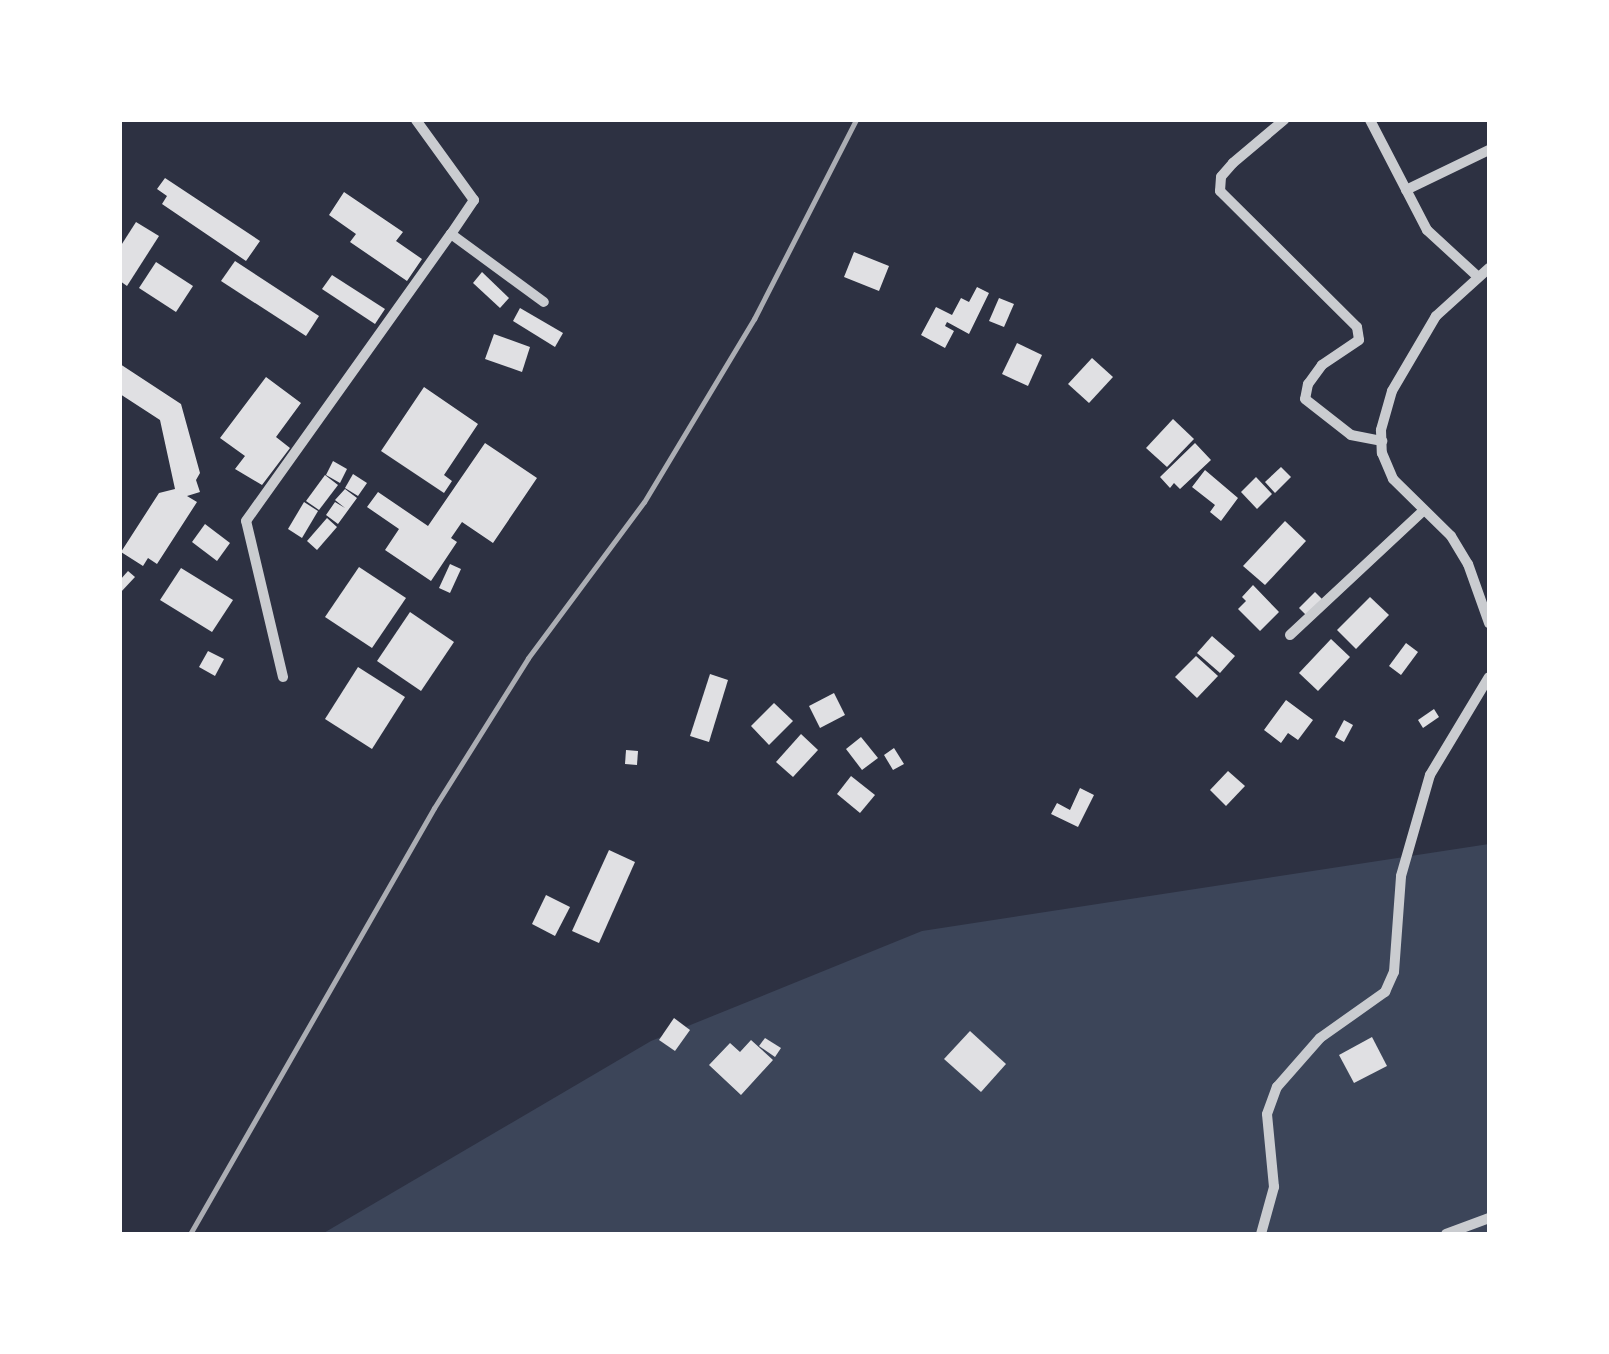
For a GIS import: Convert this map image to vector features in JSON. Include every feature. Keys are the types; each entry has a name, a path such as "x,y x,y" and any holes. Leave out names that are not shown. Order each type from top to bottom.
{"street":[{"path":"283,676 246,521 474,200 416,120"},
{"path":"1284,120 1233,163 1221,177 1220,191 1356,328 1359,340 1322,365 1308,384 1306,398 1351,436 1382,441"},
{"path":"1370,120 1427,230 1477,276"},
{"path":"1406,190 1489,150"},
{"path":"451,234 544,302"},
{"path":"1489,268 1436,316 1392,391 1382,441 1394,479 1451,536 1468,564 1489,623"},
{"path":"1290,634 1424,511"},
{"path":"1261,1234 1274,1187 1267,1114 1277,1087 1320,1038 1385,992 1394,972 1402,876 1430,776 1489,677"},
{"path":"1446,1234 1489,1218"}],"shaded area":[{"path":"1489,844 1489,1234 322,1234 651,1041 922,931"}],"building":[{"path":"165,178 260,241 246,261 162,204 167,196 157,189"},
{"path":"344,192 403,232 396,241 422,259 407,281 350,242 356,234 329,215"},
{"path":"136,222 159,236 127,286 120,281 120,247"},
{"path":"854,252 889,266 879,291 844,277"},
{"path":"235,261 319,316 306,336 221,281"},
{"path":"156,262 193,286 176,312 139,288"},
{"path":"482,272 509,298 500,308 473,283"},
{"path":"332,275 385,309 375,324 322,289"},
{"path":"977,287 989,293 969,334 947,322 945,326 954,331 945,348 921,335 936,307 952,315 961,298 969,302"},
{"path":"999,298 1014,304 1004,327 989,321"},
{"path":"520,308 563,333 555,347 513,321"},
{"path":"494,334 530,347 522,372 485,359"},
{"path":"1017,343 1042,355 1028,386 1002,374"},
{"path":"1092,358 1113,377 1089,403 1068,384"},
{"path":"120,364 181,404 200,473 196,480 200,492 187,496 197,502 157,564 148,558 143,566 121,552 159,493 175,489 160,420 120,394"},
{"path":"266,377 301,403 276,437 290,448 262,485 235,469 245,456 220,438"},
{"path":"424,387 478,424 444,475 452,481 444,493 381,451"},
{"path":"1173,419 1194,439 1167,467 1146,448"},
{"path":"485,443 537,478 493,543 462,522 451,538 457,542 431,581 385,550 399,529 367,507 378,492 428,526"},
{"path":"1195,443 1211,460 1180,489 1174,483 1170,488 1160,477"},
{"path":"333,461 347,469 340,483 326,475"},
{"path":"1281,467 1291,477 1275,493 1265,482"},
{"path":"1205,470 1238,498 1221,521 1210,512 1215,505 1192,487"},
{"path":"353,474 367,483 358,496 345,488"},
{"path":"325,475 338,485 319,510 306,501"},
{"path":"1256,477 1272,494 1257,509 1241,492"},
{"path":"345,489 357,498 338,524 326,515 335,502 345,508 335,500"},
{"path":"304,502 318,511 302,538 288,529"},
{"path":"327,518 337,527 317,550 307,541"},
{"path":"1285,521 1306,541 1265,585 1243,566"},
{"path":"205,524 230,543 217,561 192,542"},
{"path":"450,564 461,569 450,593 439,588"},
{"path":"359,567 406,598 372,648 325,617"},
{"path":"181,568 233,600 212,632 160,600"},
{"path":"128,571 135,577 120,593 120,580"},
{"path":"1253,585 1279,612 1260,631 1238,609"},
{"path":"1315,592 1326,603 1310,619 1299,608"},
{"path":"1370,597 1389,615 1356,649 1337,630"},
{"path":"410,612 454,642 421,691 377,661"},
{"path":"1212,636 1235,656 1220,673 1197,653"},
{"path":"1331,639 1350,657 1318,691 1299,673"},
{"path":"1406,643 1418,652 1401,675 1389,666"},
{"path":"208,651 224,659 215,676 199,667"},
{"path":"1196,656 1218,676 1197,698 1175,677"},
{"path":"358,667 405,697 372,749 325,719"},
{"path":"710,674 728,680 709,742 690,736"},
{"path":"834,693 845,715 820,728 809,706"},
{"path":"1286,700 1313,720 1298,740 1288,733 1281,743 1264,730"},
{"path":"774,703 793,721 769,745 751,726"},
{"path":"1434,709 1439,717 1423,728 1418,720"},
{"path":"1344,720 1353,725 1344,742 1335,737"},
{"path":"801,734 818,750 793,777 776,762"},
{"path":"861,737 878,758 862,770 846,749"},
{"path":"894,748 904,764 893,770 884,755"},
{"path":"626,750 638,751 637,765 625,764"},
{"path":"1228,771 1245,786 1226,806 1210,790"},
{"path":"851,776 875,795 860,813 837,794"},
{"path":"1080,788 1094,795 1078,827 1051,814 1057,803 1070,810"},
{"path":"609,850 635,862 599,943 572,931"},
{"path":"546,895 570,907 555,936 532,924"},
{"path":"674,1018 690,1030 675,1051 659,1040"},
{"path":"970,1031 1006,1064 981,1092 944,1059"},
{"path":"1372,1037 1387,1066 1354,1083 1339,1055"},
{"path":"765,1038 781,1048 775,1057 759,1046"},
{"path":"751,1040 773,1060 741,1095 709,1065 730,1043 740,1052"}],"railway":[{"path":"190,1234 434,808 528,658 644,502 754,319 856,120"}]}
